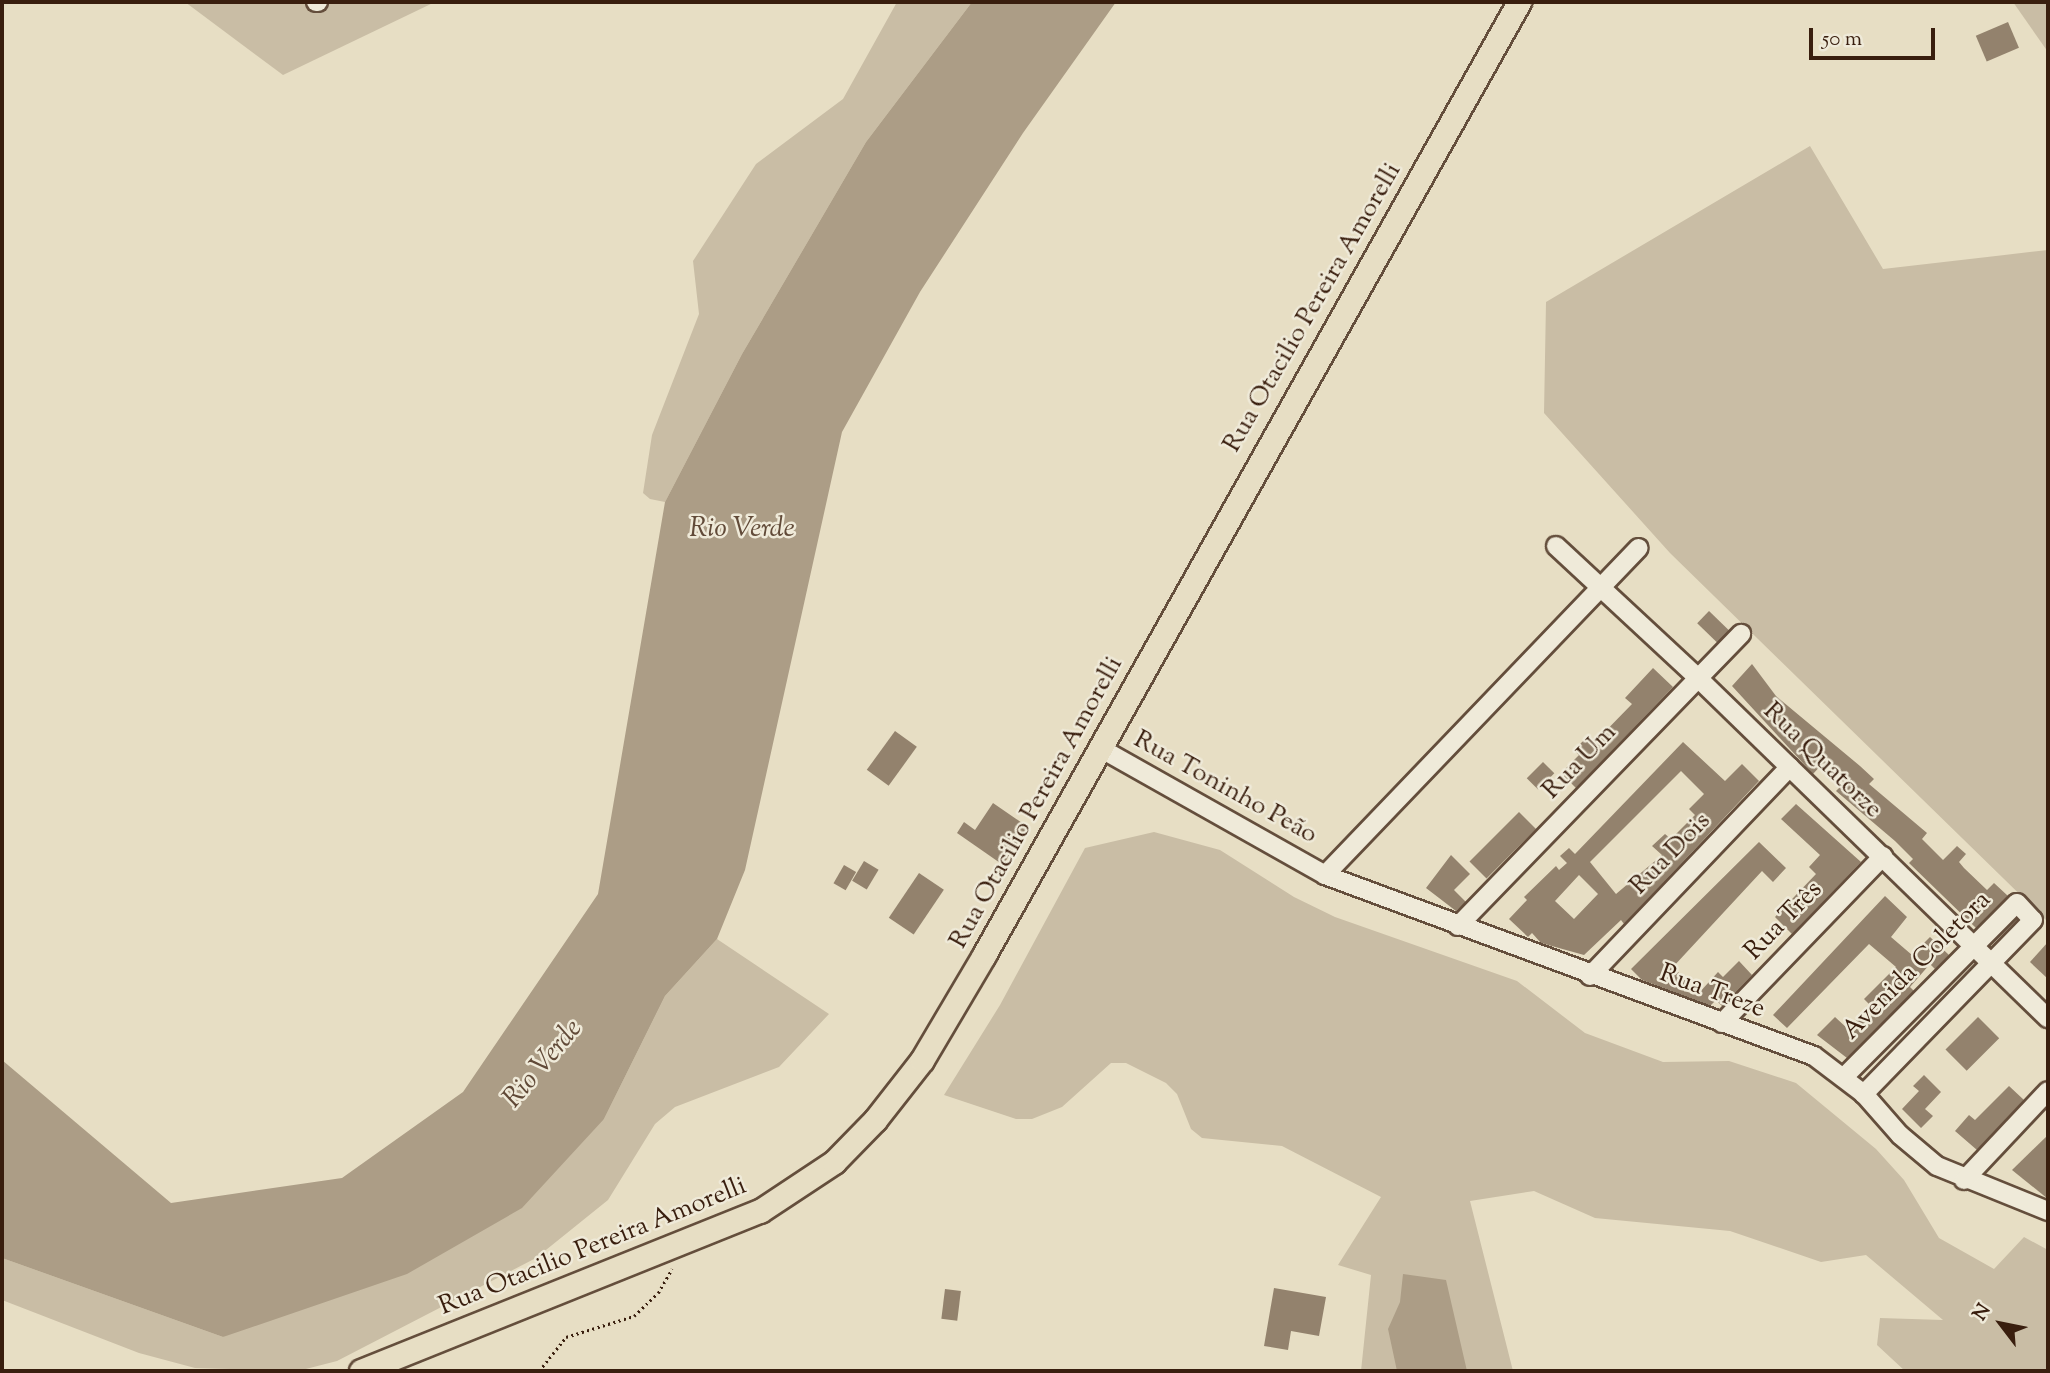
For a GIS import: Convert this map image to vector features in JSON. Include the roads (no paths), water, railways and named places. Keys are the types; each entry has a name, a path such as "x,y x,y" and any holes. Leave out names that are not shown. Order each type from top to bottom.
{"main road":[{"name":"Rua Otacilio Pereira Amorelli","path":"360,1371 760,1211 834,1161 875,1120 922,1060 1519,2"}],"street":[{"name":"Rua Quatorze","path":"1556,546 1698,678 2048,1018"},
{"path":"1325,875 1639,548"},
{"name":"Rua Um","path":"1458,926 1741,634"},
{"name":"Rua Toninho Peão","path":"1100,748 1325,875"},
{"name":"Rua Dois","path":"1590,976 1790,767"},
{"name":"Rua Três","path":"1722,1023 1883,856"},
{"name":"Rua Treze","path":"1325,875 1590,976 1814,1056 1864,1094 1900,1135 1937,1166 1964,1180 2048,1211"},
{"name":"Avenida Coletora","path":"1844,1077 2017,903 2033,920 1864,1094"},
{"path":"1964,1180 2048,1091"}],"water":[{"name":"Rio Verde","path":"972,2 1116,2 1023,133 920,292 842,432 745,870 717,939 665,996 604,1119 522,1208 407,1274 223,1337 2,1258 2,1060 171,1203 342,1178 463,1092 598,894 665,502 742,354 866,142"},
{"path":"1403,1274 1446,1280 1467,1371 1397,1371 1388,1329 1400,1302"}]}
